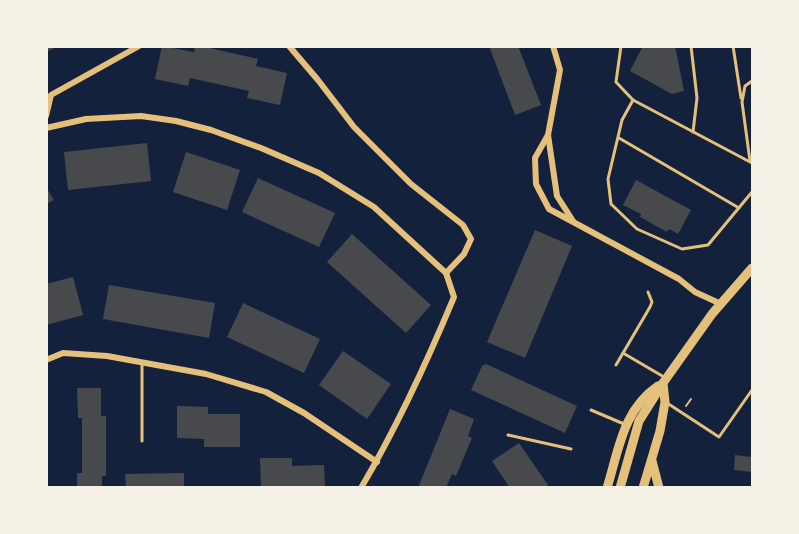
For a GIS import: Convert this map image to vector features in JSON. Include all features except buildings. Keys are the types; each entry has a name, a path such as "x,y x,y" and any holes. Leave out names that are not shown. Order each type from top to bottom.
{"main road":[{"path":"620,488 639,421 664,381 721,304 753,268"},
{"path":"644,488 660,431 665,402 664,381"},
{"path":"607,488 626,424 645,395 664,381"},
{"path":"651,458 660,488"}],"street":[{"path":"46,116 49,96 139,46"},
{"path":"289,46 354,128 411,184 463,225 471,239 465,254 446,273"},
{"path":"553,46 560,70 548,135 557,196 575,224"},
{"path":"46,128 87,118 141,116 176,121 211,130 261,148 319,173 374,207 446,273 454,297 429,356 362,488"},
{"path":"548,135 535,158 536,184 549,209 679,279 695,292 721,304"},
{"path":"46,360 63,353 107,356 206,374 266,392 304,413 376,462"}],"lane":[{"path":"621,46 616,82 633,100 751,162"},
{"path":"691,46 697,98 693,132"},
{"path":"733,46 751,162"},
{"path":"742,102 745,86 753,81"},
{"path":"633,100 622,120 608,179 611,204 637,229 682,249 708,245 753,192"},
{"path":"618,137 739,208"},
{"path":"616,365 652,302 648,292"},
{"path":"623,353 664,381"},
{"path":"142,362 142,441"},
{"path":"665,402 719,437 753,390"},
{"path":"591,410 626,424"},
{"path":"508,435 571,449"}]}
